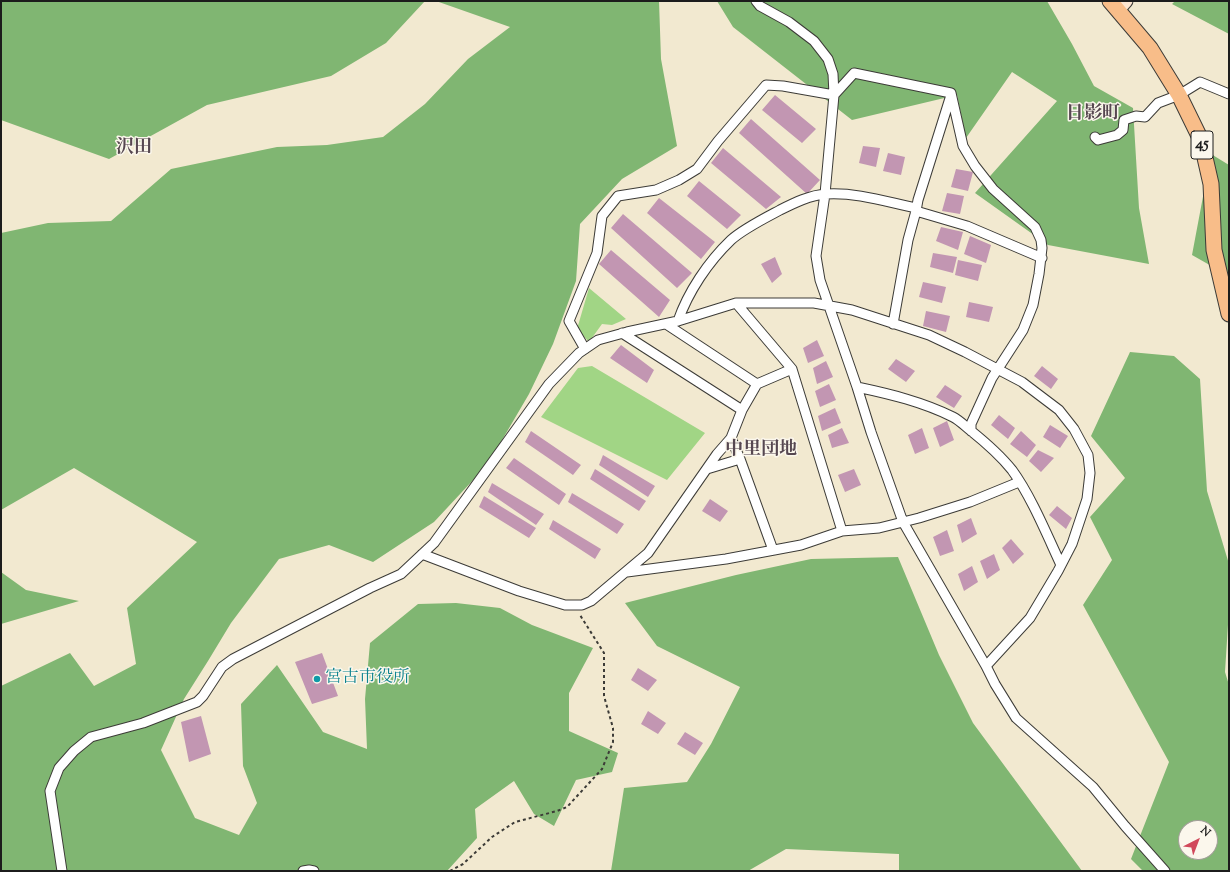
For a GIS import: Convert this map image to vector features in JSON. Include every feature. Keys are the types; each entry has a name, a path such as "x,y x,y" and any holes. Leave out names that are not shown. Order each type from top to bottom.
{"highway":[{"name":"45","path":"1118,4 1150,48 1179,95 1198,134 1211,184 1214,250 1229,314"}],"street":[{"path":"756,1 760,6 789,22 814,41 828,59 833,74 834,95 825,194 816,256 820,280 828,305 871,432 904,522 995,684 1016,718 1093,787 1165,871"},
{"path":"834,95 854,73 951,93"},
{"path":"1095,137 1098,140 1117,134 1123,130 1124,120 1136,116 1145,117 1158,103 1179,95 1200,82 1229,94"},
{"path":"585,349 568,321 597,253 602,216 618,196 656,190 679,180 697,169 718,141 766,85 783,86 834,95"},
{"path":"893,324 908,240 951,93"},
{"path":"951,93 963,146 975,166 993,190 1035,227 1041,240 1042,258 1033,305 1023,330 997,369 971,424 971,431"},
{"path":"678,321 683,306 707,267 732,240 753,226 798,202 825,194 856,195 916,210 967,226 1042,258"},
{"path":"62,871 50,791 59,768 74,751 91,737 143,723 197,702 203,696 222,667 233,659 370,588 401,574 434,543 549,384 580,353 598,340 622,333 678,321 736,303 788,302 828,305 852,310 929,335 966,352 1022,382 1059,410 1074,429 1088,455 1090,473 1087,499 1072,544 1030,618 986,666"},
{"path":"736,303 792,369 842,531"},
{"path":"666,324 757,384"},
{"path":"622,333 742,410"},
{"path":"422,554 519,591 565,605 582,605 591,601 648,553 706,469 731,438 742,410 757,384 792,369"},
{"path":"857,387 930,406 955,418 979,436 1011,470 1019,482 1061,565"},
{"path":"731,438 773,550"},
{"path":"706,469 740,459"},
{"path":"627,572 726,559 801,545 842,531 879,528 970,502 1019,482"},
{"path":"303,871 314,871"}],"path":[{"path":"450,871 464,864 492,837 515,822 558,811 567,807 602,769 613,742 613,728 604,696 604,653 574,606"}],"green space":[{"path":"1,1 425,1 386,43 331,76 207,105 109,159 1,120"},
{"path":"436,1 659,1 661,59 677,146 622,179 580,224 576,281 553,344 529,394 488,464 434,522 373,562 329,545 279,559 231,623 184,699 161,750 195,818 239,835 257,803 243,766 241,704 277,665 323,732 367,749 365,699 370,643 418,604 456,603 500,608 532,625 593,648 569,693 569,731 618,753 612,772 576,780 554,826 534,814 514,781 475,809 477,838 447,871 1,871 1,686 70,653 94,686 136,664 127,608 197,542 74,468 1,510 1,233 48,223 111,221 171,169 277,147 327,145 383,137 425,104 468,59 510,27"},
{"path":"717,1 1047,1 1094,86 1133,108 1139,208 1149,264 1048,245 975,193 1057,101 1012,72 966,138 957,95 852,120 733,27"},
{"path":"1175,1 1229,1 1229,34 1172,4"},
{"path":"1211,154 1229,165 1229,276 1192,255"},
{"path":"589,288 626,319 612,325 602,324 589,342 577,329"},
{"path":"1130,352 1174,356 1200,379 1207,491 1229,564 1229,609 1225,672 1229,685 1229,871 1143,871 1131,859 1169,762 1083,605 1112,560 1090,517 1125,478 1091,436"},
{"path":"592,366 705,433 667,480 541,417 578,368"},
{"path":"898,557 939,655 973,723 1082,871 899,871 899,854 786,849 748,871 611,871 624,788 687,782 711,744 740,687 657,646 625,603 736,575 811,559"},
{"path":"1,572 26,590 79,601 1,624"}],"building":[{"path":"775,95 816,129 802,143 762,110"},
{"path":"751,119 820,180 807,194 739,133"},
{"path":"863,146 880,148 876,167 859,163"},
{"path":"723,148 781,197 766,209 711,163"},
{"path":"888,153 905,157 901,175 883,171"},
{"path":"956,169 973,172 968,191 951,187"},
{"path":"699,181 741,215 727,229 687,196"},
{"path":"947,193 964,196 960,214 942,211"},
{"path":"659,198 715,242 701,259 647,213"},
{"path":"623,214 692,273 677,288 611,228"},
{"path":"941,227 963,232 958,250 936,241"},
{"path":"970,236 991,245 986,263 964,254"},
{"path":"611,250 670,300 659,317 599,264"},
{"path":"933,253 957,257 953,273 930,267"},
{"path":"775,257 782,274 772,283 761,264"},
{"path":"958,260 982,265 978,281 955,275"},
{"path":"923,282 946,287 942,303 919,297"},
{"path":"969,302 993,307 989,322 966,317"},
{"path":"926,311 950,316 946,332 923,326"},
{"path":"817,340 824,356 808,363 803,348"},
{"path":"621,345 654,370 647,383 610,358"},
{"path":"896,359 915,371 906,382 888,369"},
{"path":"826,361 833,377 817,384 813,368"},
{"path":"1042,366 1058,379 1051,389 1034,376"},
{"path":"829,384 836,400 820,407 815,391"},
{"path":"945,385 962,396 954,408 936,397"},
{"path":"835,408 841,423 822,431 818,416"},
{"path":"999,415 1015,428 1008,439 991,425"},
{"path":"947,421 954,440 940,447 933,428"},
{"path":"1050,425 1068,436 1060,448 1043,437"},
{"path":"842,428 849,443 832,448 828,435"},
{"path":"922,428 929,448 915,454 908,435"},
{"path":"531,431 581,465 573,475 525,442"},
{"path":"1021,431 1036,445 1027,457 1010,444"},
{"path":"1038,450 1054,458 1041,472 1029,461"},
{"path":"603,455 655,486 648,497 599,465"},
{"path":"514,458 566,494 559,505 506,468"},
{"path":"595,469 646,501 639,511 590,479"},
{"path":"854,469 861,485 845,492 838,475"},
{"path":"492,483 544,514 536,525 488,492"},
{"path":"572,493 624,524 617,534 568,502"},
{"path":"484,496 536,528 529,538 479,507"},
{"path":"710,499 728,511 720,522 702,511"},
{"path":"1057,506 1072,518 1066,529 1049,515"},
{"path":"971,518 977,534 962,543 957,525"},
{"path":"553,520 601,549 595,559 549,529"},
{"path":"947,530 954,551 940,556 933,537"},
{"path":"1011,539 1024,554 1013,564 1002,548"},
{"path":"994,554 1000,570 987,579 980,561"},
{"path":"972,566 978,582 964,591 958,574"},
{"name":"宮古市役所","path":"322,653 338,696 312,704 295,662"},
{"path":"638,668 657,680 648,691 631,680"},
{"path":"648,711 666,723 658,734 641,724"},
{"path":"201,716 211,754 189,762 181,722"},
{"path":"685,732 703,743 695,755 677,744"}],"place":[{"name":"宮古市役所","path":"317,679"}],"district":[{"name":"日影町","path":"1093,115"},
{"name":"沢田","path":"134,149"},
{"name":"中里団地","path":"761,451"}]}
